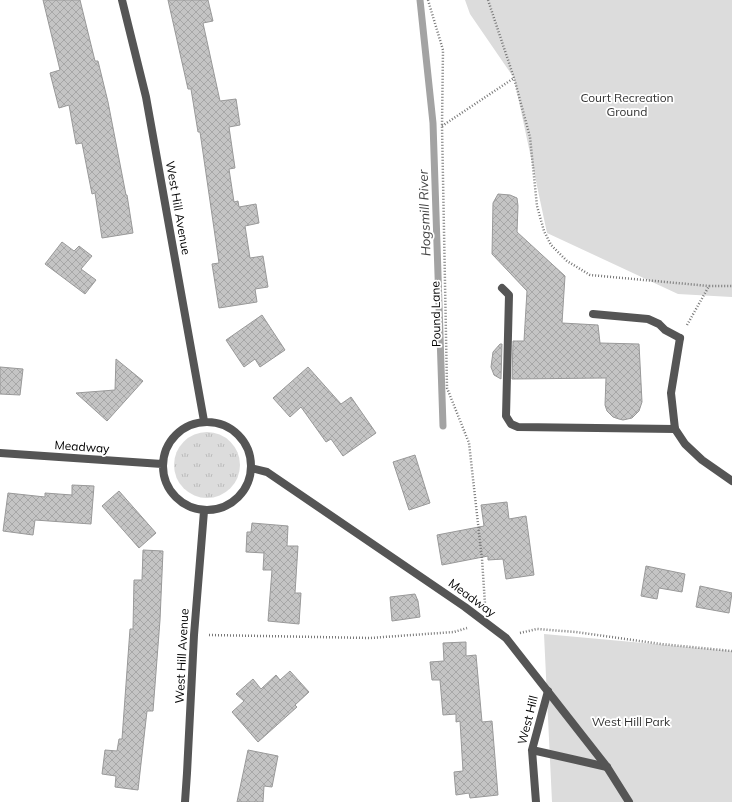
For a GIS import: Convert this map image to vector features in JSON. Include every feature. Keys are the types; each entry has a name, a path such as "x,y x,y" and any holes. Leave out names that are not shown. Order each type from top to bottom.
{"street":[{"name":"West Hill Avenue","path":"122,0 146,97 204,421"},
{"path":"502,288 509,295 506,416 511,424 518,428 675,429"},
{"path":"593,314 648,319 659,324 665,330 680,338 671,393 675,429 685,444 702,460 732,481"},
{"path":"204,421 219,423 233,429 243,440 250,453 251,468 248,482 241,494 236,499 218,509 204,511 191,508 179,501 169,491 164,478 162,464 164,451 170,439 180,430 191,424 204,421"},
{"name":"Meadway","path":"0,453 162,464"},
{"name":"Meadway","path":"251,468 267,472 459,602 506,638 607,767 629,802"},
{"name":"West Hill Avenue","path":"185,802 194,635 204,511"},
{"name":"West Hill","path":"536,802 532,750 548,691"},
{"path":"532,750 607,767"}],"path":[{"name":"Pound Lane","path":"428,0 443,50 442,126 447,388 469,443 482,558 486,624"},
{"path":"488,0 514,78 530,137 537,206 544,231 551,245 567,261 590,275 709,286 732,286"},
{"path":"442,126 514,78"},
{"path":"680,338 709,286"},
{"path":"194,635 370,638 454,632 486,624"},
{"path":"506,638 523,631 537,629 576,632 661,644 732,651"}],"green space":[{"name":"Court Recreation Ground","path":"465,0 732,0 732,297 678,294 547,233 514,78 470,14"},
{"path":"207,432 219,435 230,442 237,453 240,465 237,477 230,488 219,495 207,498 195,495 184,488 177,477 174,465 177,453 184,442 195,435"},
{"name":"West Hill Park","path":"544,634 732,651 732,802 552,802"}],"building":[{"path":"43,0 80,0 95,61 98,61 108,102 127,195 133,233 102,238 95,193 92,194 82,143 76,144 69,105 59,108 50,73 60,70"},
{"path":"168,0 208,0 213,21 203,23 220,101 236,99 240,125 229,127 235,168 229,169 234,202 238,201 239,207 256,204 259,223 245,226 250,258 263,256 268,287 255,289 257,302 219,308 212,264 219,263 200,132 198,132 191,89 188,89"},
{"path":"498,194 510,195 517,198 517,232 565,276 562,323 598,325 600,343 639,344 642,402 639,411 632,418 623,420 619,419 613,417 607,411 605,405 606,378 512,379 513,341 524,341 527,291 492,254 493,203"},
{"path":"62,242 74,251 79,246 92,256 81,269 96,280 85,294 45,264"},
{"path":"262,315 285,350 260,367 255,359 244,367 226,340"},
{"path":"500,344 502,344 501,379 494,375 491,367 493,352"},
{"path":"116,359 143,381 107,421 76,393 115,390"},
{"path":"0,367 23,369 20,395 0,394"},
{"path":"308,367 341,404 351,397 376,433 343,456 331,439 326,442 301,407 290,417 273,398"},
{"path":"415,455 430,503 409,510 393,462"},
{"path":"72,485 94,486 91,524 35,520 33,535 3,531 8,493 45,497 45,493 72,495"},
{"path":"119,491 156,533 139,548 102,506"},
{"path":"507,502 509,519 526,516 534,575 506,579 503,559 488,560 488,556 442,565 437,535 484,526 481,505"},
{"path":"252,523 288,526 287,546 298,546 295,593 301,593 299,624 268,621 272,570 263,570 264,553 246,552 247,532 251,532"},
{"path":"143,550 163,551 160,620 153,711 147,711 138,790 115,787 116,776 102,774 105,750 117,751 119,739 122,739 130,629 133,629 134,580 142,580"},
{"path":"646,566 685,574 682,592 659,588 657,599 641,596"},
{"path":"700,586 732,593 729,613 696,607"},
{"path":"415,594 418,601 420,617 392,621 390,597"},
{"path":"466,642 466,656 476,655 482,722 492,721 498,795 470,798 469,793 456,795 454,772 463,771 460,721 456,722 456,714 443,715 440,680 432,680 430,662 444,661 443,643"},
{"path":"290,671 309,692 295,705 297,707 258,742 232,712 244,701 236,694 253,679 261,689 276,675 280,680"},
{"path":"248,750 278,756 272,787 264,786 263,802 237,802"}],"waterway":[{"name":"Hogsmill River","path":"420,0 433,123 443,426"}]}
